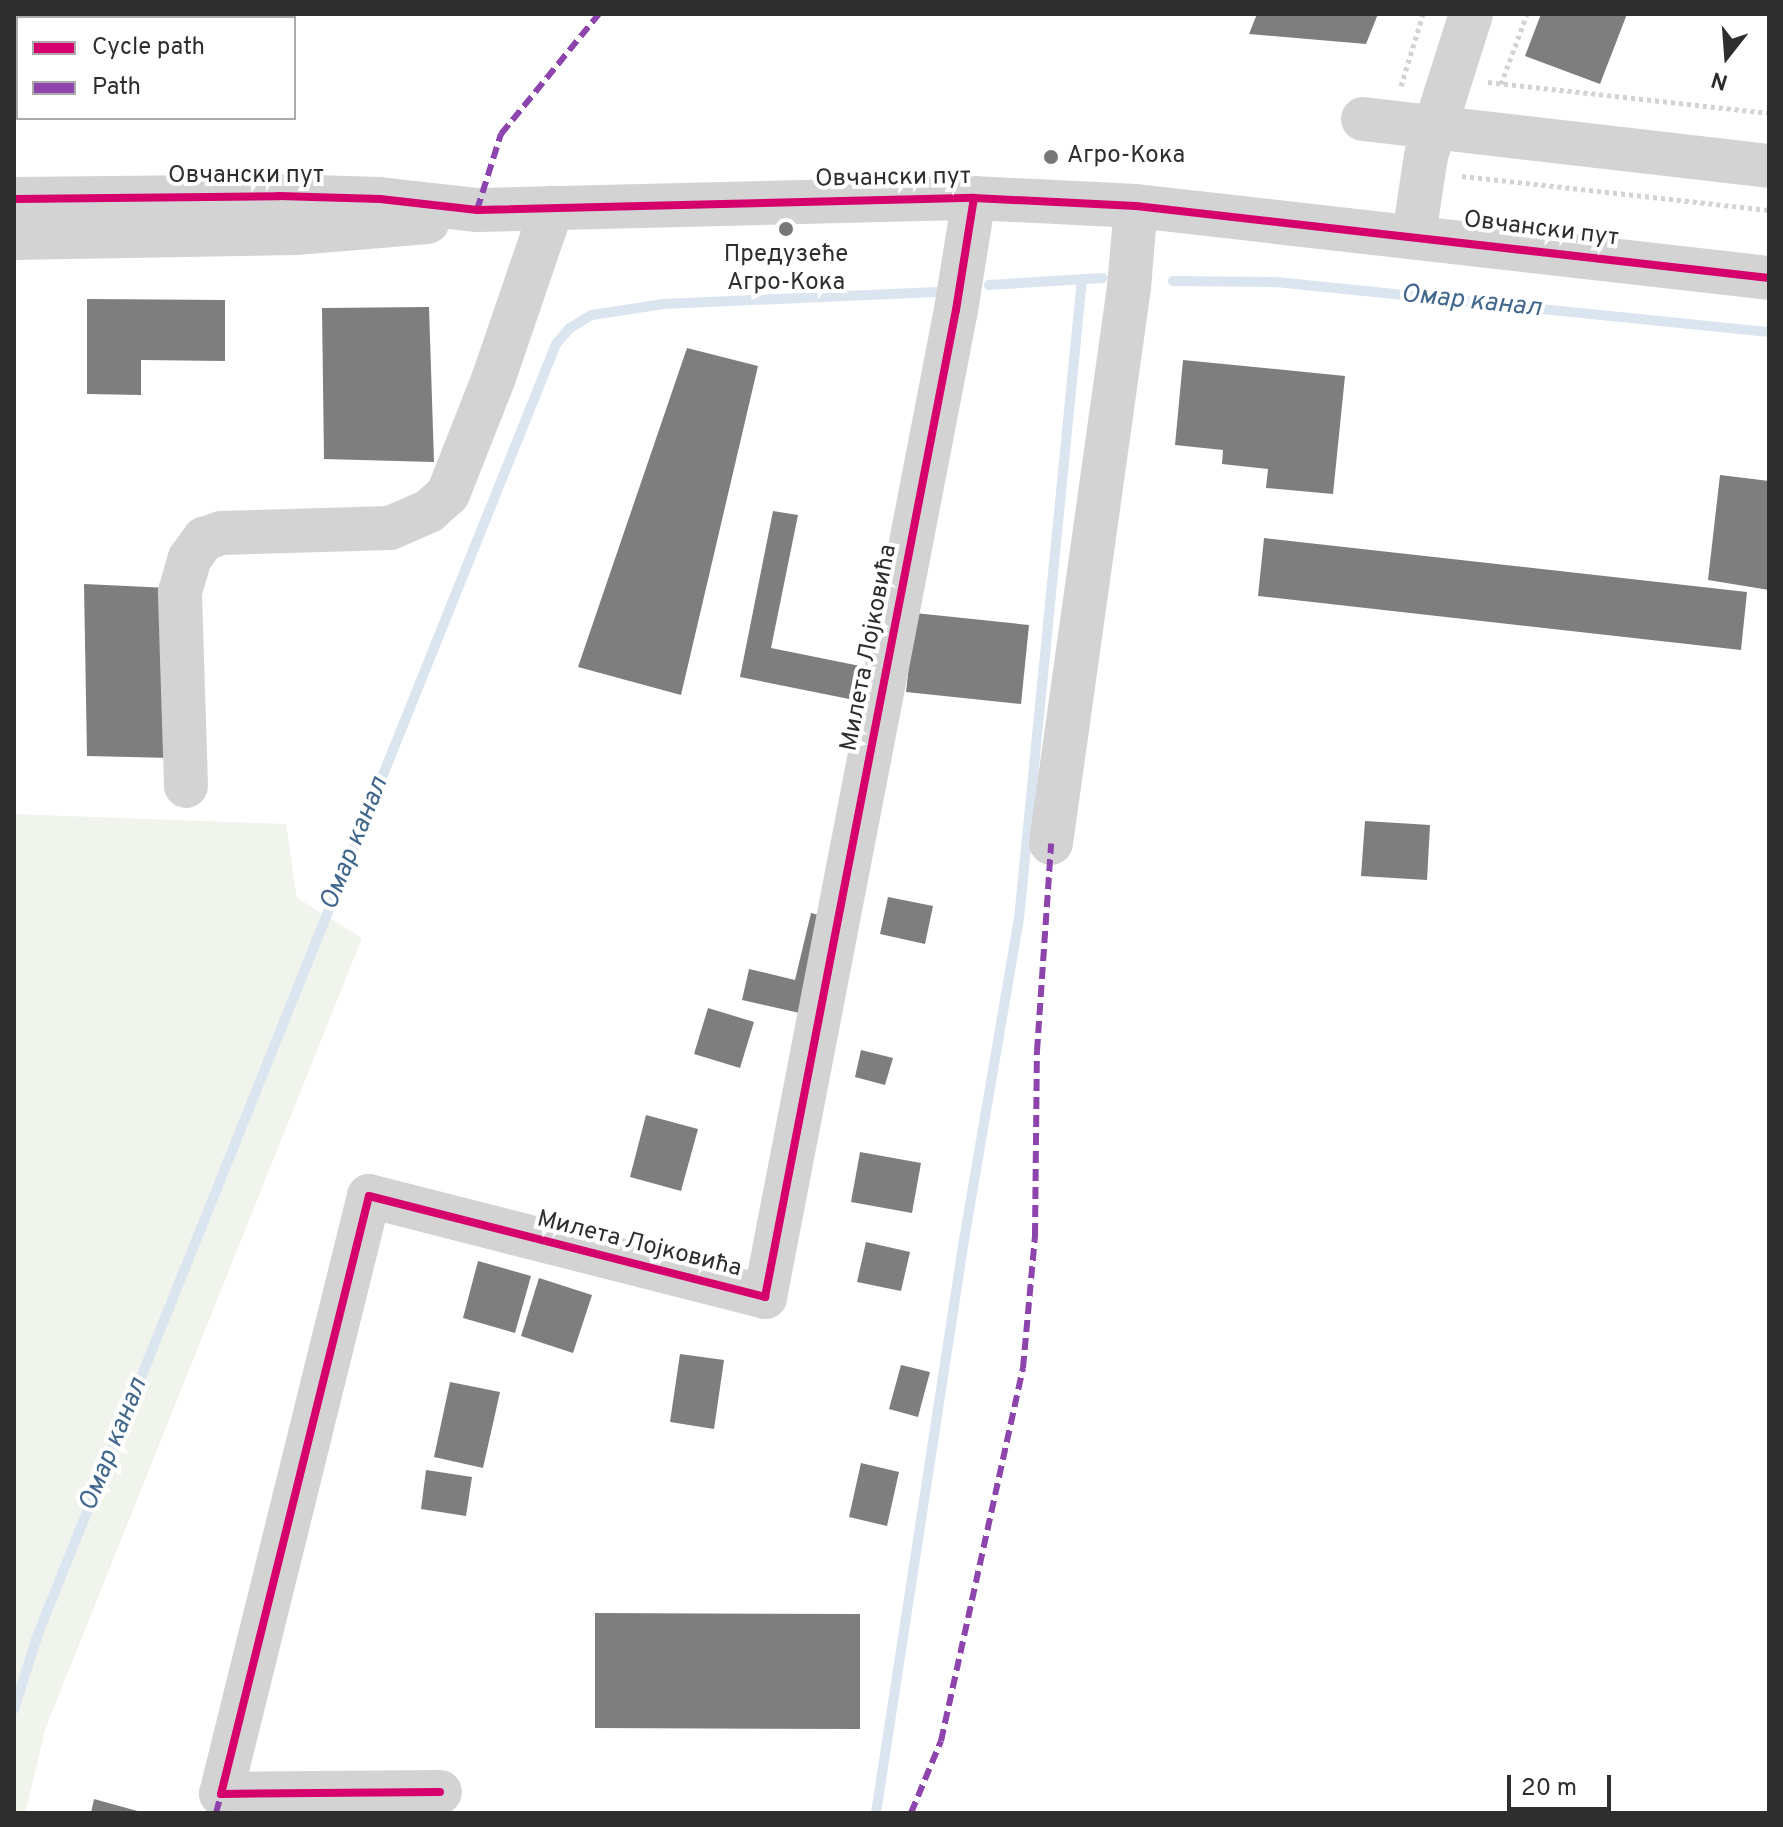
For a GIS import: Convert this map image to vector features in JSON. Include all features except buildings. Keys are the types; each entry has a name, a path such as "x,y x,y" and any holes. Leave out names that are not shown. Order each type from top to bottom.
{"street":[{"path":"1414,235 1421,180 1434,127 1471,14"},
{"path":"1363,119 1769,166"},
{"name":"Овчански пут","path":"14,199 279,196 405,200 477,210 974,198 1136,206 1414,235 1769,278"},
{"name":"Милета Лојковића","path":"440,1792 221,1794 369,1196 765,1297 956,310 974,198"},
{"path":"1051,843 1129,287 1136,206"},
{"path":"186,786 180,592 190,558 204,539 221,533 390,528 429,511 448,494 493,380 552,208"},
{"name":"Овчански пут","path":"14,238 359,230 424,223 477,210"}],"path":[{"path":"1501,84 1527,14"},
{"path":"1405,66 1501,84 1769,113"}],"shaded area":[{"path":"14,814 286,824 297,898 362,938 46,1727 25,1813 14,1813"}],"waterway":[{"name":"Омар канал","path":"989,285 1103,278"},
{"path":"876,1813 964,1240 1019,919 1082,279"},
{"name":"Омар канал","path":"1173,281 1276,282 1769,332"},
{"name":"Омар канал","path":"14,1709 38,1634 556,344 570,328 592,315 663,304 936,292"}],"marked path":[{"path":"477,210 501,134 599,14"},
{"path":"911,1813 941,1741 1023,1368 1035,1235 1037,1051 1051,843"},
{"path":"216,1813 221,1794"}],"cycle path":[{"path":"14,199 279,196 380,199 477,210 974,198 1136,206 1769,278"},
{"path":"440,1792 221,1794 369,1196 765,1297 956,310 974,198"}],"place":[{"name":"Агро-Кока","path":"1051,157"},
{"name":"Предузеће Агро-Кока","path":"786,229"}]}
